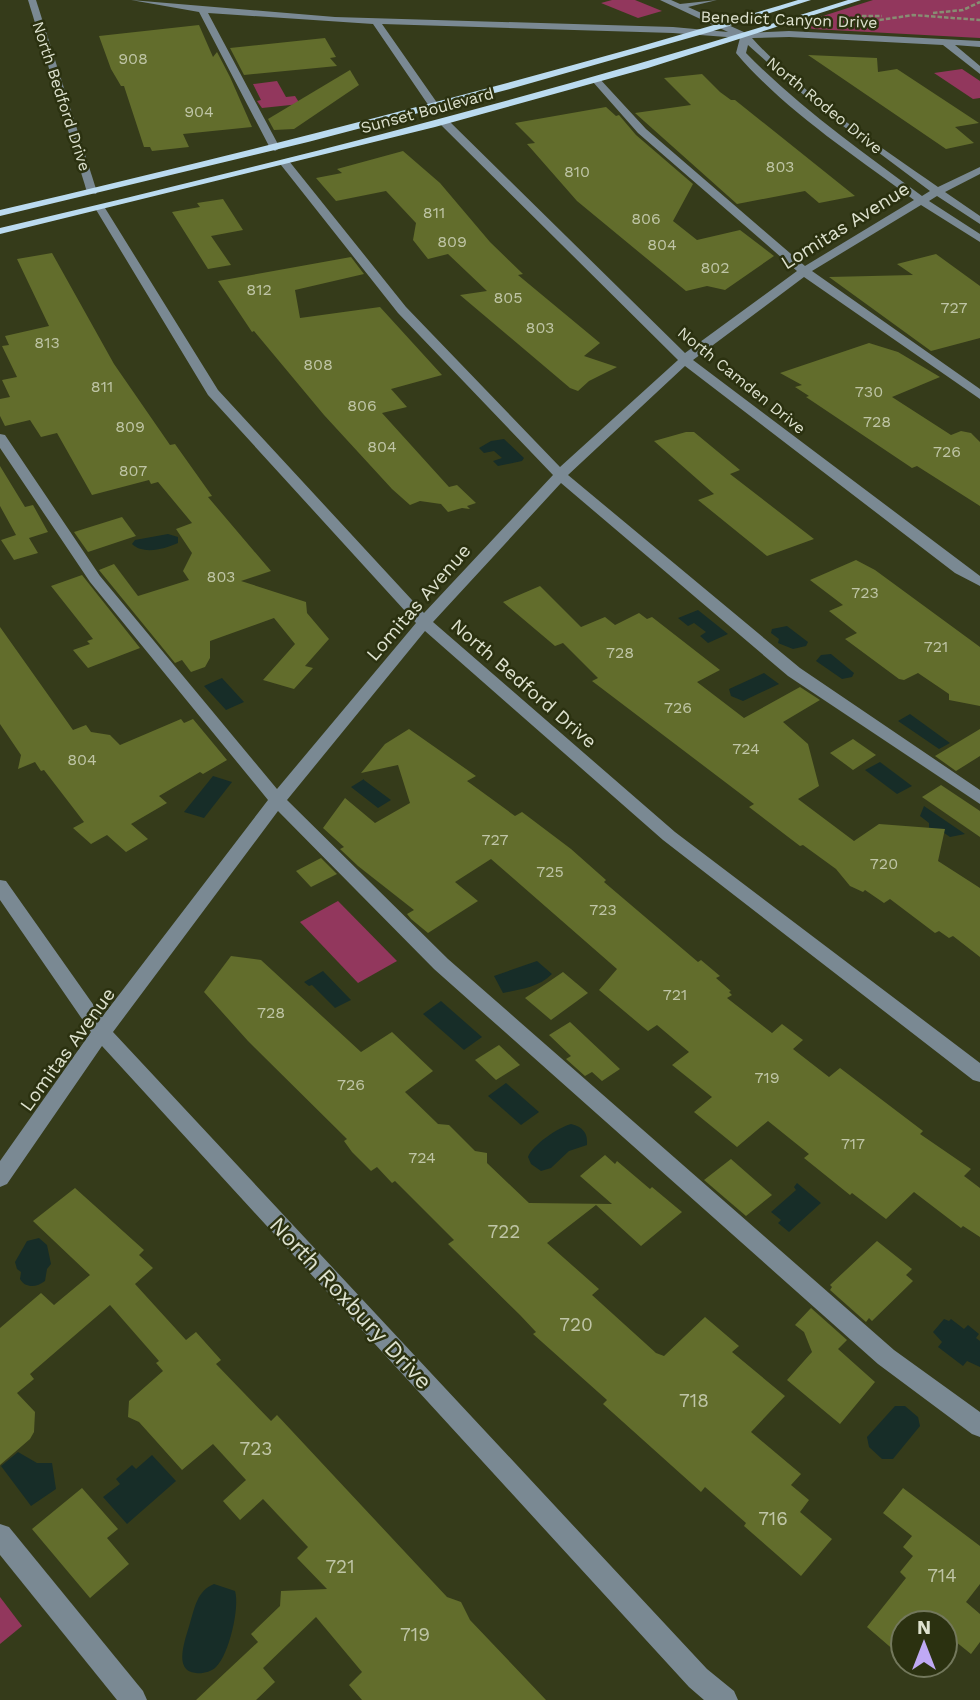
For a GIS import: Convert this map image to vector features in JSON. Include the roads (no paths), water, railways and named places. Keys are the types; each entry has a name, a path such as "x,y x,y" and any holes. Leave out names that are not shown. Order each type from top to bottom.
{"main road":[{"name":"Sunset Boulevard","path":"0,213 435,107 704,32 807,0"},
{"name":"Sunset Boulevard","path":"0,231 444,122 746,36 857,0"},
{"path":"444,122 443,113 529,81"},
{"path":"336,150 422,119 435,107"},
{"path":"100,208 110,195 207,164"},
{"path":"0,231 79,205 92,192"}],"street":[{"name":"North Bedford Drive","path":"32,0 92,192"},
{"name":"Benedict Canyon Drive","path":"135,0 202,10 376,22 704,32 746,36 789,34 980,44"},
{"path":"664,0 746,36"},
{"path":"682,6 713,0"},
{"path":"202,10 275,148"},
{"path":"376,22 435,107"},
{"name":"North Rodeo Drive","path":"746,36 771,63 818,103 980,221"},
{"name":"North Rodeo Drive","path":"746,36 741,53 767,80 835,136 921,200 980,239"},
{"path":"945,41 980,71"},
{"path":"596,80 642,131 804,271 980,394"},
{"name":"North Camden Drive","path":"444,122 685,360 960,570 980,582"},
{"path":"285,163 402,310 560,475 794,672 980,798"},
{"name":"Lomitas Avenue","path":"0,1178 102,1032 275,799 424,622 560,475 642,396 685,360 804,271 921,200 980,170"},
{"name":"North Bedford Drive","path":"100,208 213,392 424,622 669,836 980,1074"},
{"path":"0,438 95,579 275,799 440,964 886,1357 980,1426"},
{"name":"North Roxbury Drive","path":"0,886 102,1032 698,1678 725,1700"},
{"path":"0,1536 134,1700"}],"water":[{"path":"504,439 524,458 522,461 498,466 493,461 502,458 494,451 484,453 479,448 491,441"},
{"path":"168,534 178,537 178,543 148,550 132,544 135,540"},
{"path":"698,610 728,634 708,643 700,636 706,632 694,623 688,626 678,618"},
{"path":"787,626 808,642 806,646 793,649 778,643 779,639 771,633 772,629"},
{"path":"831,654 854,673 852,677 842,679 816,661 821,655"},
{"path":"764,673 779,684 743,701 731,696 729,689"},
{"path":"222,678 244,702 226,710 204,686"},
{"path":"910,714 950,743 939,749 898,721"},
{"path":"880,762 912,786 897,794 865,770"},
{"path":"213,776 232,782 204,818 184,812"},
{"path":"364,779 391,800 378,808 351,787"},
{"path":"924,806 965,834 950,837 940,830 929,830 929,823 920,816"},
{"path":"537,961 552,974 547,979 503,993 494,976"},
{"path":"323,971 351,1000 335,1008 312,985 304,982"},
{"path":"441,1001 482,1037 464,1050 423,1014"},
{"path":"506,1083 539,1112 521,1125 488,1096"},
{"path":"571,1124 584,1131 587,1145 569,1151 551,1168 541,1171 531,1164 528,1157 540,1142"},
{"path":"797,1183 821,1203 789,1232 778,1223 781,1220 771,1212 796,1190 794,1187"},
{"path":"39,1238 47,1245 51,1264 47,1269 45,1281 39,1285 28,1286 20,1279 21,1272 15,1262 27,1241"},
{"path":"944,1319 951,1319 964,1329 968,1325 979,1334 976,1338 980,1341 980,1367 967,1361 963,1366 938,1347 942,1342 933,1332"},
{"path":"895,1406 905,1406 918,1417 920,1426 893,1459 882,1459 869,1447 867,1437"},
{"path":"18,1452 37,1463 52,1463 56,1489 31,1506 1,1466"},
{"path":"152,1455 176,1481 127,1524 103,1497 120,1484 116,1479 132,1465 136,1469"},
{"path":"214,1584 235,1591 235,1619 221,1661 212,1670 196,1673 184,1666 182,1653 198,1600 208,1587"}]}
